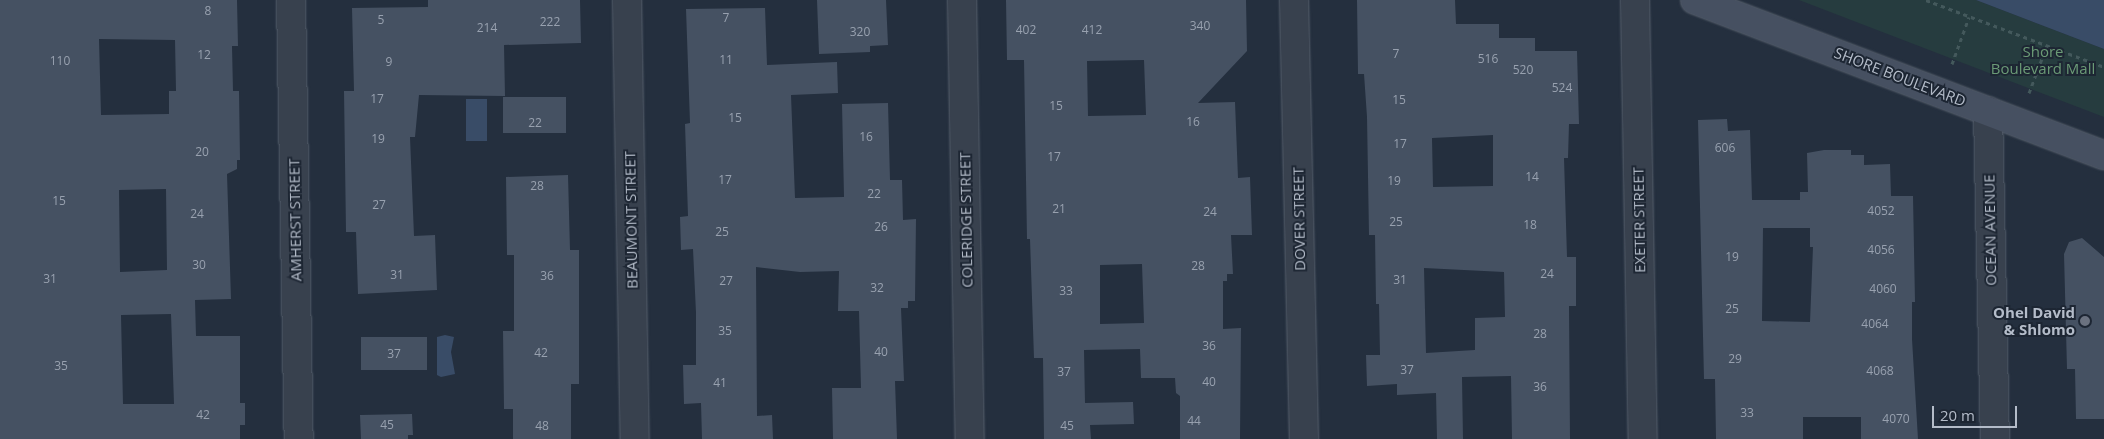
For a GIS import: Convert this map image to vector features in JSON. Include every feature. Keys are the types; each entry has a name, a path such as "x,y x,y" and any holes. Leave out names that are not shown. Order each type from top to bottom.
{"main road":[{"name":"SHORE BOULEVARD","path":"1696,0 2104,154"}],"street":[{"name":"AMHERST STREET","path":"291,0 299,439"},
{"name":"BEAUMONT STREET","path":"626,0 635,439"},
{"name":"COLERIDGE STREET","path":"962,0 970,439"},
{"name":"DOVER STREET","path":"1294,0 1304,439"},
{"name":"EXETER STREET","path":"1635,0 1643,439"},
{"name":"OCEAN AVENUE","path":"1988,110 1995,439"}],"path":[{"path":"1926,0 2104,67"},
{"path":"1952,64 1969,17"},
{"path":"2029,93 2047,45"}],"green space":[{"name":"Shore Boulevard Mall","path":"1799,0 1976,0 2104,49 2104,117"}],"water":[{"path":"1976,0 2104,0 2104,49"},
{"path":"466,99 487,99 487,141 466,141"},
{"path":"445,335 454,337 451,352 455,374 441,377 437,375 437,337"}],"building":[{"path":"0,0 237,0 238,46 232,46 233,91 239,91 240,160 237,160 237,169 227,174 231,299 195,300 196,336 240,336 240,403 245,403 245,425 240,425 240,439 0,439","holes":["99,39 175,40 176,91 169,91 169,114 101,115","166,189 167,270 120,272 119,190","171,314 174,404 123,404 121,315"]},
{"path":"428,0 580,0 581,43 504,45 505,96 419,95 415,137 410,137 414,236 435,235 437,290 358,294 356,232 346,232 344,91 354,91 352,8 428,7"},
{"path":"817,0 886,0 888,45 870,46 870,52 819,54"},
{"path":"1006,0 1246,0 1247,51 1198,103 1235,102 1238,178 1250,177 1252,235 1231,235 1233,274 1227,274 1227,281 1223,281 1223,329 1241,328 1240,439 1180,439 1180,396 1176,393 1175,378 1141,378 1140,349 1084,350 1085,403 1133,402 1134,424 1090,425 1091,439 1044,439 1043,358 1034,358 1030,239 1027,239 1024,60 1007,60","holes":["1144,60 1146,115 1088,116 1087,61","1142,264 1144,323 1100,324 1100,265"]},
{"path":"1357,0 1455,0 1456,24 1499,24 1499,38 1535,38 1535,51 1577,51 1579,124 1569,124 1568,158 1564,158 1567,257 1576,257 1576,306 1569,306 1570,439 1512,439 1511,376 1462,377 1463,439 1437,439 1436,393 1397,395 1397,384 1367,386 1366,355 1380,355 1379,304 1376,304 1375,235 1369,235 1367,117 1364,74 1358,74","holes":["1493,135 1493,186 1433,187 1432,138","1424,268 1504,272 1505,317 1475,318 1475,350 1426,353"]},
{"path":"765,8 767,65 837,62 838,93 791,95 795,198 844,197 842,104 888,103 890,180 902,180 903,220 916,219 915,301 908,301 908,308 901,308 904,381 895,381 897,439 833,439 832,388 861,388 859,311 838,311 839,271 800,272 756,267 757,416 772,415 773,439 702,439 701,403 684,404 683,365 696,365 693,249 681,250 680,217 688,216 685,124 690,123 686,9"},
{"path":"503,97 566,97 566,133 503,133"},
{"path":"1727,119 1728,131 1750,130 1752,200 1800,200 1800,192 1808,192 1807,153 1824,150 1851,150 1851,155 1864,155 1864,165 1890,164 1891,196 1913,196 1915,302 1912,302 1912,339 1918,439 1861,439 1861,417 1803,417 1803,439 1716,439 1715,379 1704,379 1698,120","holes":["1763,228 1810,228 1810,247 1813,247 1810,322 1762,321"]},
{"path":"568,175 570,250 579,250 579,384 571,384 571,439 513,439 513,409 504,409 503,331 514,331 514,255 507,255 506,177"},
{"name":"Ohel David & Shlomo","path":"2082,238 2104,257 2104,419 2076,419 2075,369 2067,369 2064,254 2069,242"},
{"path":"361,337 427,337 427,370 361,370"},
{"path":"412,414 413,435 408,435 408,439 361,439 360,415"}],"place":[{"name":"Ohel David & Shlomo","path":"2085,321"}]}
